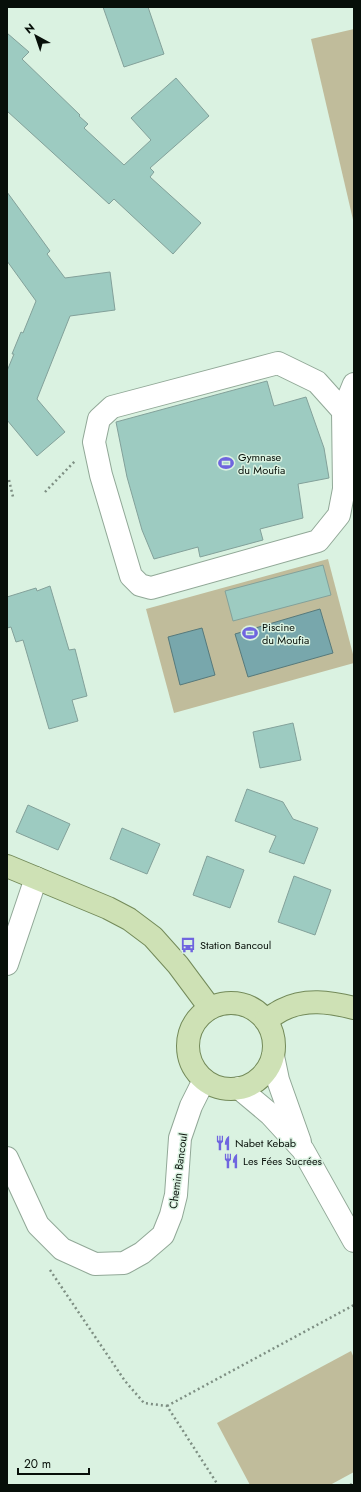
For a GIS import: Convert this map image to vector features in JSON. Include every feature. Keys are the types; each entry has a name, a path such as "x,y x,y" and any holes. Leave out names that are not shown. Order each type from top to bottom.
{"main road":[{"path":"7,866 108,908 129,919 153,937 178,965 210,1008"},
{"path":"266,1020 282,1010 306,1002 332,1002 354,1008"},
{"path":"234,1003 257,1011 266,1020 272,1031 274,1043 273,1056 269,1067 261,1077 251,1084 239,1088 226,1088 215,1086 204,1080 196,1071 191,1061 188,1049 189,1037 193,1026 200,1016 210,1008 222,1004 234,1003"}],"street":[{"path":"348,410 316,382 278,363 112,407 99,419 94,442 101,475 131,576 140,585 151,588 318,541 339,515 344,489 348,410 354,384"},
{"path":"7,964 36,878"},
{"path":"273,1056 278,1080 303,1150 354,1241"},
{"name":"Chemin Bancoul","path":"7,1158 38,1225 62,1249 95,1264 124,1263 142,1253 164,1235 176,1195 180,1138 191,1106 204,1080"},
{"path":"239,1088 270,1114 303,1150"}],"path":[{"path":"45,492 94,442"},
{"path":"9,480 13,497"},
{"path":"48,1267 125,1381 144,1403 167,1406 354,1305"},
{"path":"167,1406 218,1485"},
{"path":"350,1485 354,1483"}],"shaded area":[{"path":"354,29 354,224 311,39"},
{"name":"Piscine du Moufia","path":"328,559 354,658 354,663 174,713 146,609"},
{"path":"351,1351 354,1358 354,1472 330,1485 250,1485 217,1423"}],"water":[{"path":"320,609 333,653 248,677 235,634"},
{"path":"202,628 215,675 180,685 168,637"}],"building":[{"path":"103,7 148,7 164,54 124,67"},
{"path":"7,33 29,52 22,59 80,115 79,116 88,124 84,128 124,165 151,140 131,118 176,78 209,116 150,168 154,172 150,177 201,223 173,254 114,199 109,204 7,111"},
{"path":"7,192 50,251 47,254 65,278 110,272 115,310 70,316 37,399 65,432 37,456 7,420 7,371 21,332 23,333 36,301 7,261"},
{"name":"Gymnase du Moufia","path":"267,381 274,406 306,397 324,448 329,478 298,484 303,518 260,529 263,540 200,557 198,547 154,559 142,530 127,477 116,422"},
{"path":"323,565 331,595 233,621 225,591"},
{"path":"50,586 69,650 75,649 87,696 72,700 78,721 49,729 23,640 16,642 11,627 7,628 7,597 36,588 37,591"},
{"path":"293,723 301,760 260,768 253,732"},
{"path":"247,789 283,802 293,819 318,828 304,864 269,852 276,836 235,821"},
{"path":"28,805 70,824 58,850 16,832"},
{"path":"122,828 160,844 147,874 110,859"},
{"path":"207,856 244,870 230,908 193,895"},
{"path":"294,876 331,890 315,935 278,922"}],"place":[{"name":"Gymnase du Moufia","path":"226,463"},
{"name":"Piscine du Moufia","path":"250,633"},
{"name":"Station Bancoul","path":"188,945"},
{"name":"Nabet Kebab","path":"223,1143"},
{"name":"Les Fées Sucrées","path":"231,1161"}]}
